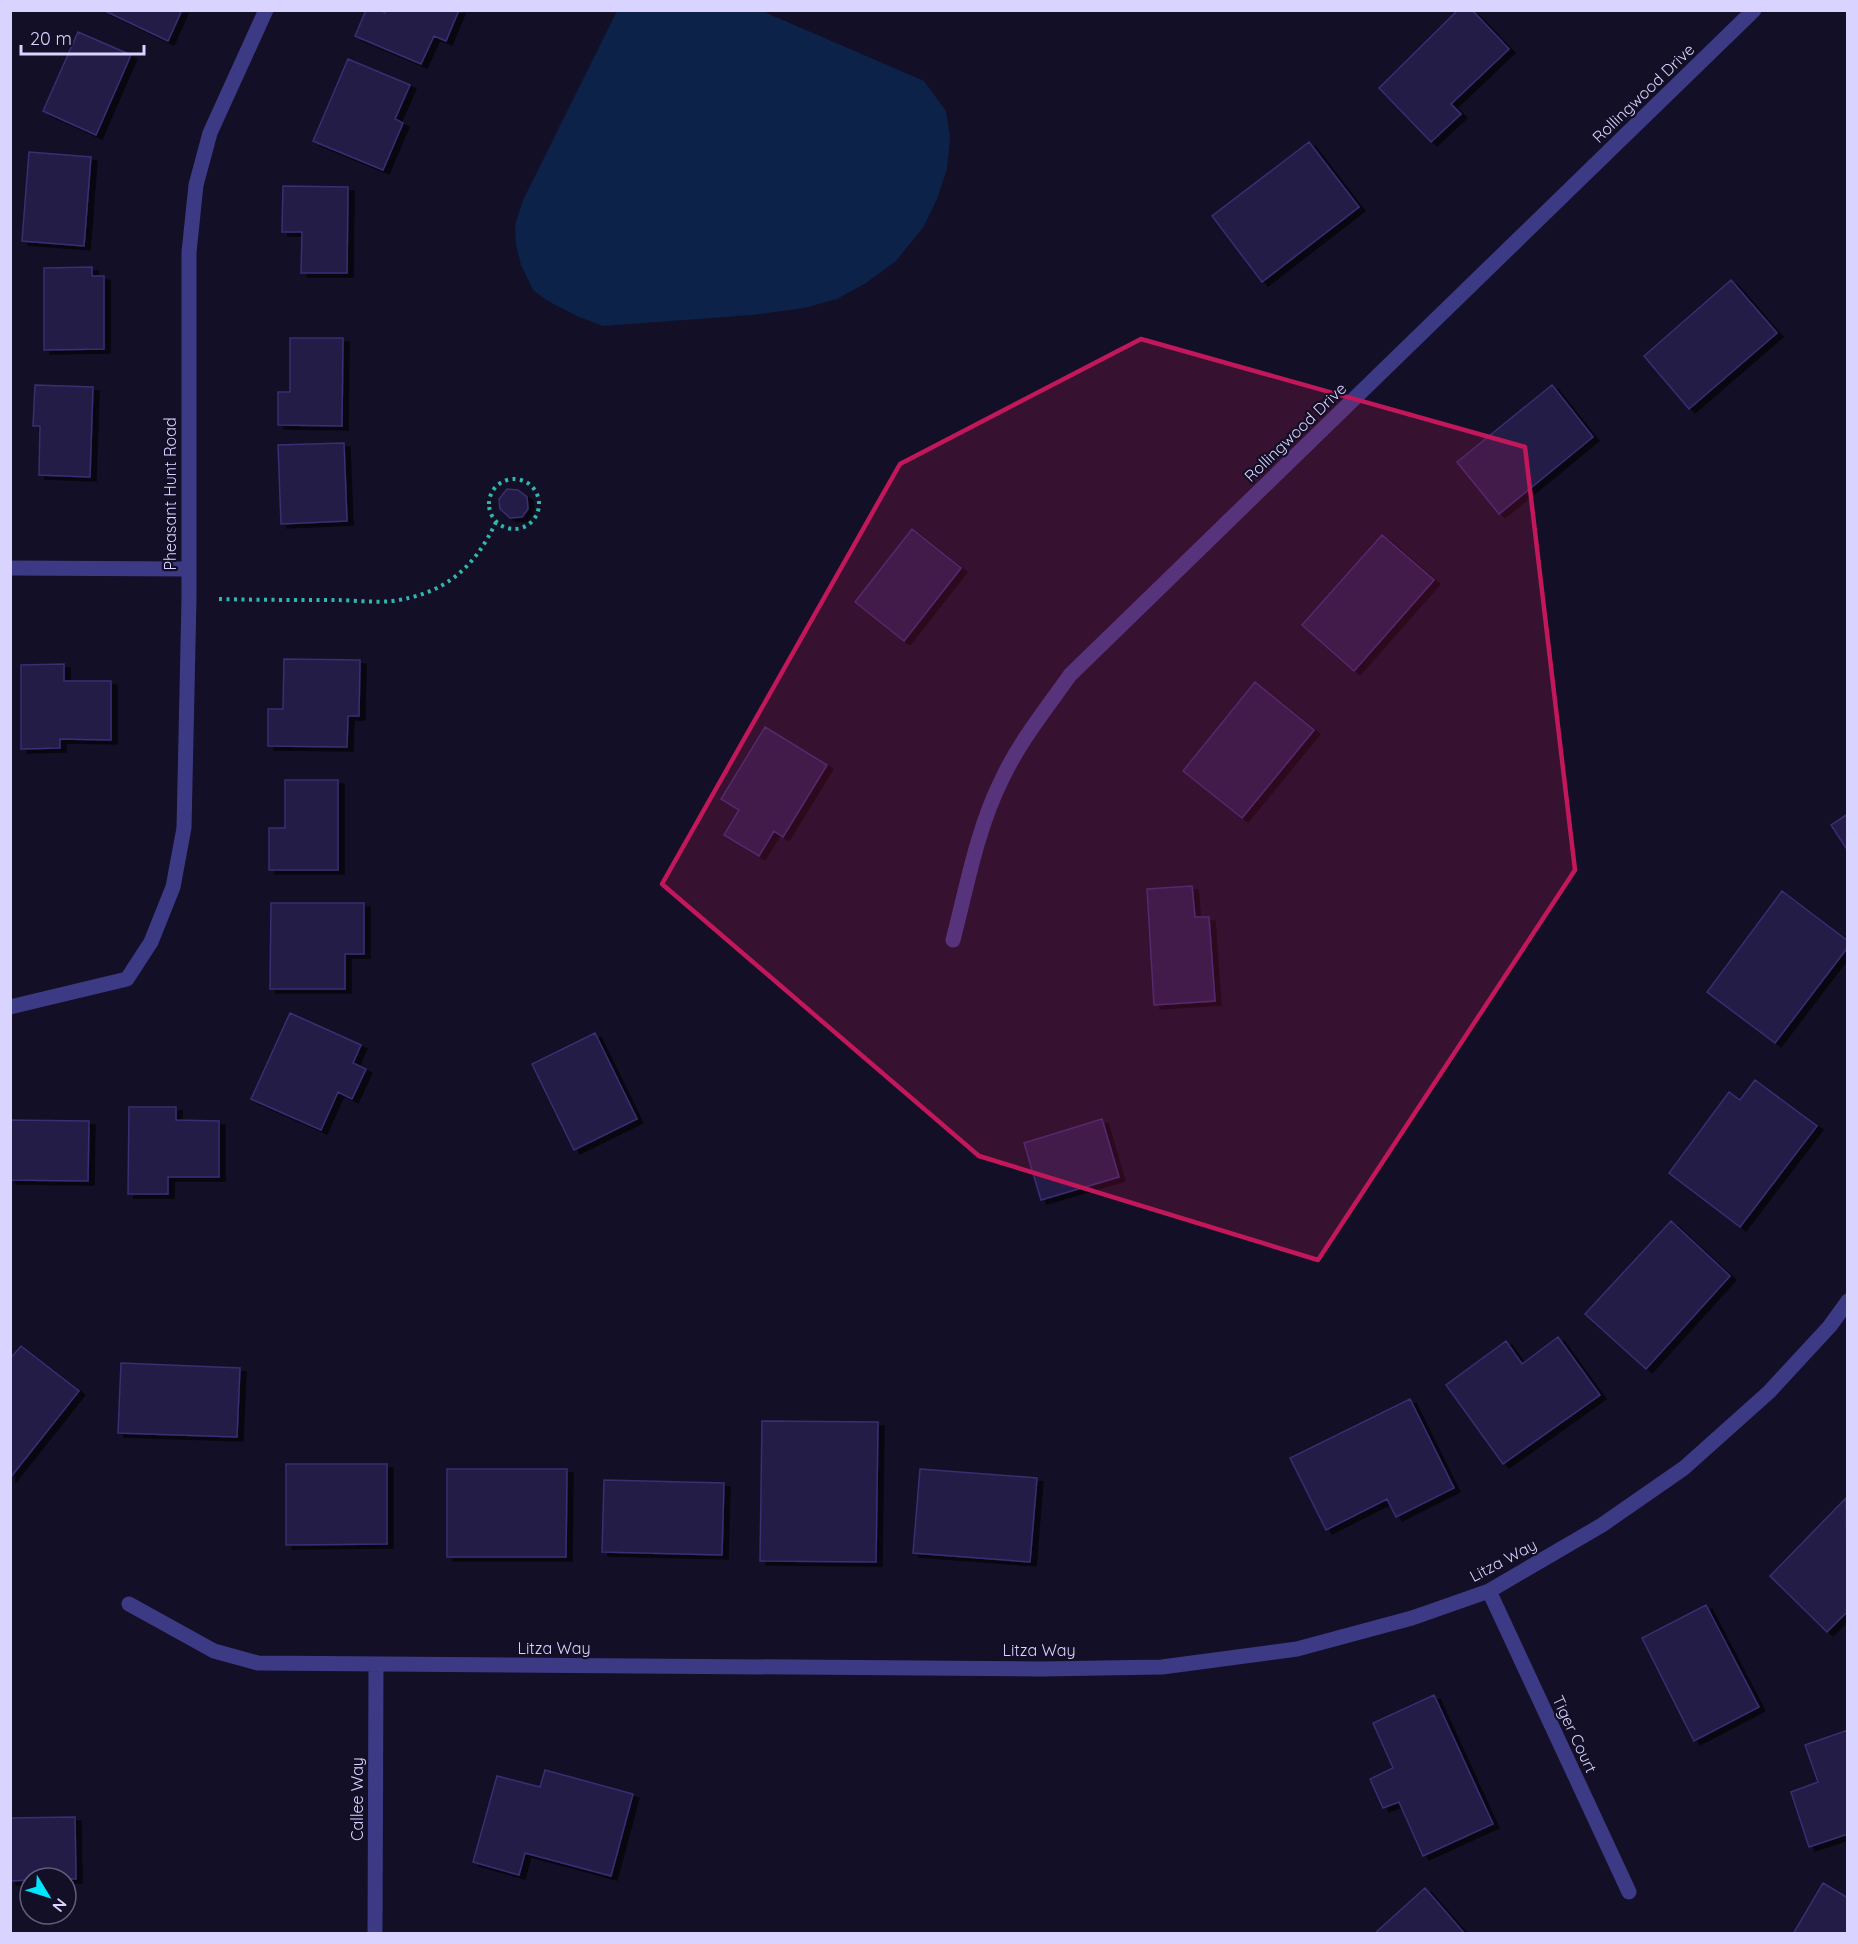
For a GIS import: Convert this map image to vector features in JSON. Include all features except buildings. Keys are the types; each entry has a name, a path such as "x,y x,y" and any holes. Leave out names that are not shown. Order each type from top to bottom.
{"street":[{"name":"Pheasant Hunt Road","path":"10,1007 127,979 151,942 173,887 184,828 189,599 189,252 196,185 210,133 266,10"},
{"name":"Rollingwood Drive","path":"953,940 977,843 1002,779 1029,731 1070,675 1754,10"},
{"path":"10,568 188,569"},
{"name":"Litza Way","path":"129,1604 214,1651 258,1663 1029,1669 1162,1667 1297,1649 1412,1618 1489,1591 1602,1525 1684,1468 1769,1392 1830,1326 1848,1301"},
{"name":"Tiger Court","path":"1489,1591 1629,1892"},
{"name":"Callee Way","path":"375,1934 376,1665"}],"path":[{"path":"511,478 520,479 534,487 540,500 540,507 530,524 523,528 510,529 496,522 490,514 488,504 491,492 498,484 511,478"},
{"path":"189,599 390,601 429,593 448,584 464,569 487,543 496,522"}],"highlighted area":[{"path":"1141,339 1525,447 1575,870 1318,1260 979,1156 662,884 900,464"}],"water":[{"path":"617,11 762,11 924,81 946,111 950,137 947,169 937,199 924,226 896,261 866,283 837,299 804,308 752,315 603,326 546,300 533,290 521,265 516,245 515,225 523,200"}]}
